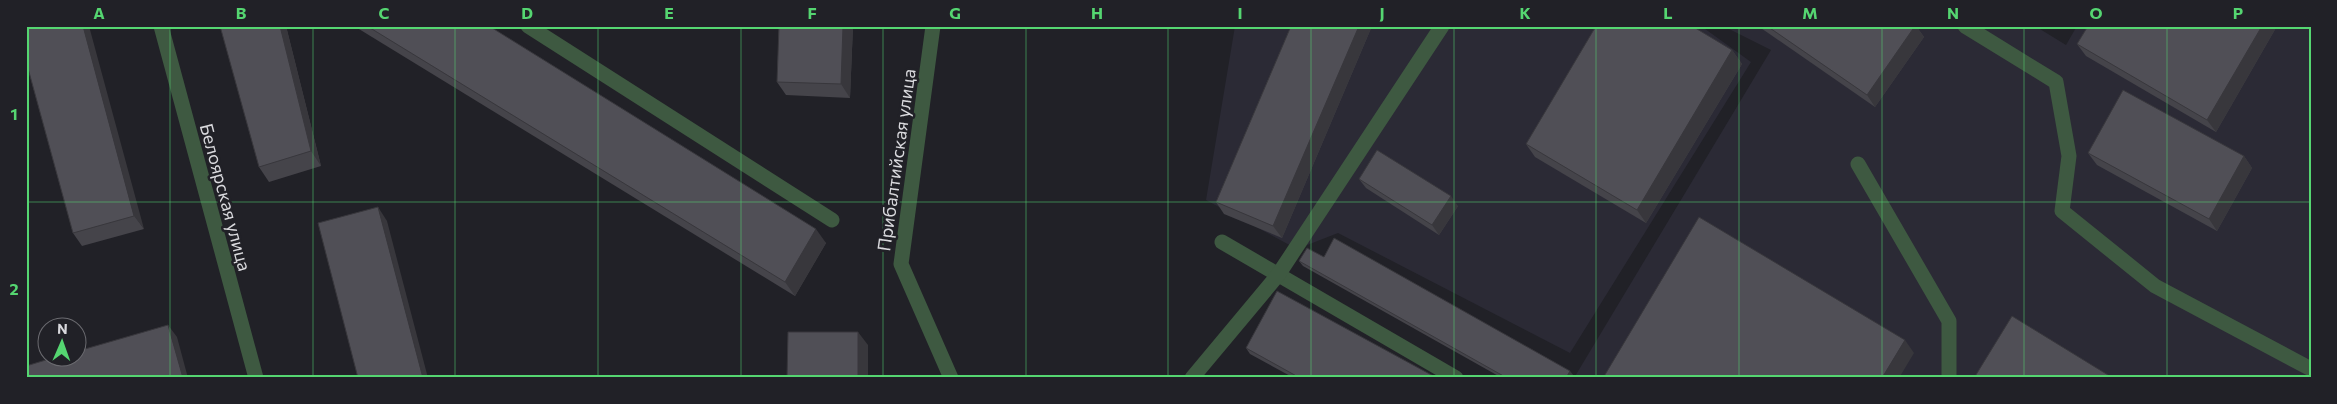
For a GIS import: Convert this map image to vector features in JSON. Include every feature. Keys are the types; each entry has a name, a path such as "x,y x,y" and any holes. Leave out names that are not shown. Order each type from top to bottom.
{"street":[{"name":"Белоярская улица","path":"161,26 256,378"},
{"path":"528,26 832,220"},
{"name":"Прибалтийская улица","path":"934,26 901,264 952,377"},
{"path":"1192,378 1278,275 1442,26"},
{"path":"1965,26 2056,82 2069,156 2062,211 2155,286 2311,370"},
{"path":"1858,164 1949,320 1949,378"},
{"path":"1222,242 1456,378"}],"shaded area":[{"path":"1235,26 1701,26 1751,62 1570,353 1338,233 1297,249 1206,200"},
{"path":"1723,26 2035,26 2066,45 2077,26 2311,26 2311,378 1574,378 1771,50"}],"building":[{"path":"26,26 83,26 134,216 73,233 26,61"},
{"path":"220,26 280,26 311,151 259,167"},
{"path":"367,26 489,26 816,229 785,282"},
{"path":"779,26 843,26 841,84 777,82"},
{"path":"1291,26 1359,26 1273,226 1216,202"},
{"path":"1596,26 1692,26 1732,50 1637,210 1526,144"},
{"path":"1767,26 1915,26 1867,95"},
{"path":"2088,26 2262,26 2207,120 2077,44"},
{"path":"2123,90 2244,156 2209,219 2088,153"},
{"path":"1377,150 1451,196 1432,225 1359,179"},
{"path":"378,207 423,378 358,378 318,223"},
{"path":"1699,217 1905,340 1882,378 1603,378"},
{"path":"1334,238 1570,371 1566,378 1507,378 1299,261 1307,248 1324,257"},
{"path":"1277,291 1437,378 1300,378 1246,348"},
{"path":"2012,316 2113,378 1974,378"},
{"path":"168,325 183,378 26,378 26,366 38,362 38,366 88,366 88,348"},
{"path":"788,332 858,332 858,378 787,378"}]}
